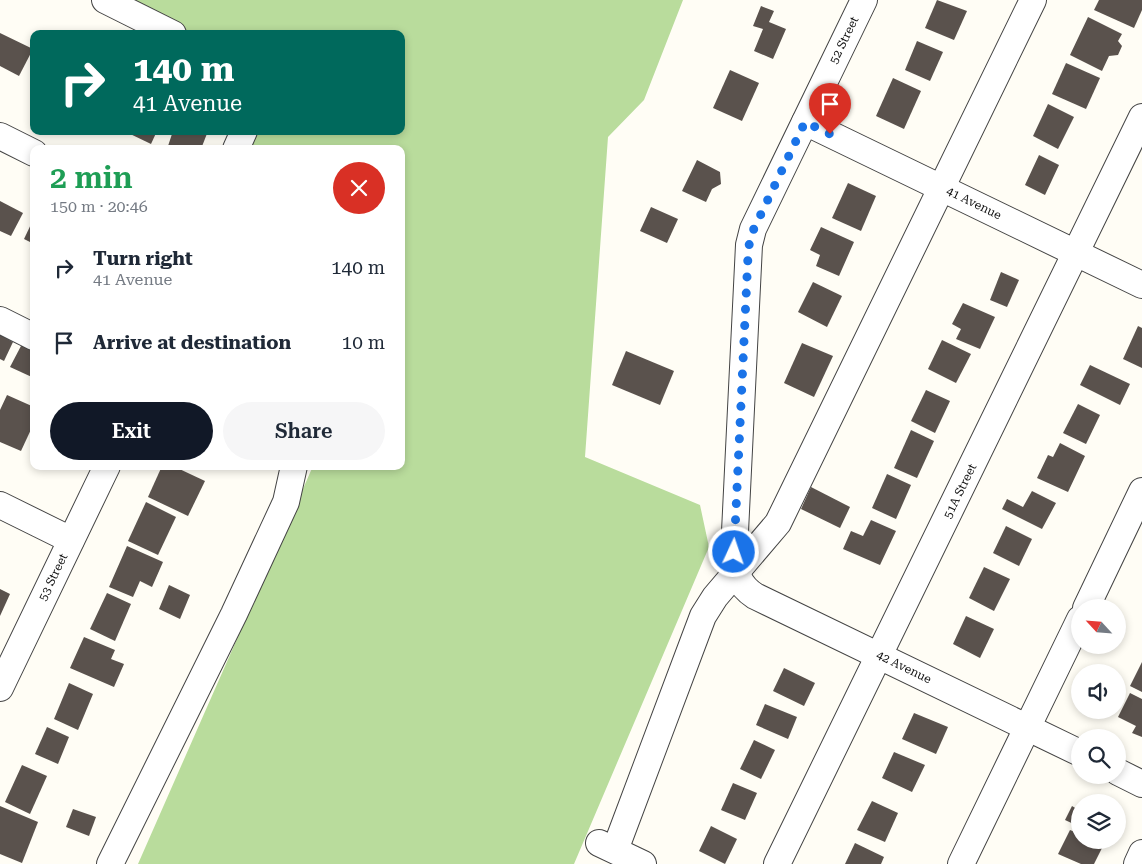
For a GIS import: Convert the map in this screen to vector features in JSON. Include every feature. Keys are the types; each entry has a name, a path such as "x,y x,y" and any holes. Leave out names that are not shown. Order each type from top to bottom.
{"street":[{"path":"105,0 165,30"},
{"name":"52 Street","path":"736,572 734,552 749,245 753,229 864,0"},
{"path":"643,864 607,846 703,616 715,597 778,523 1033,0"},
{"name":"51A Street","path":"777,864 1142,117"},
{"name":"41 Avenue","path":"805,122 1142,285"},
{"path":"0,136 30,151"},
{"path":"0,320 30,335"},
{"name":"53 Street","path":"0,688 105,470"},
{"path":"110,864 234,614 286,502 293,470"},
{"path":"1090,599 1142,491"},
{"path":"0,505 71,540"},
{"name":"42 Avenue","path":"736,572 741,584 755,596 1071,749"},
{"path":"961,864 1071,638"},
{"path":"1126,776 1142,784"},
{"path":"1137,864 1142,854"}],"green space":[{"path":"112,0 683,0 644,100 608,137 585,457 700,505 709,547 574,864 138,864 311,470 405,470 405,145 243,145 247,135 405,135 405,30 171,30"}],"building":[{"path":"937,0 967,11 954,40 925,28"},
{"path":"1099,0 1142,0 1142,10 1134,28 1094,10"},
{"path":"761,6 774,11 769,22 786,29 773,59 754,51 763,29 753,26"},
{"path":"1088,17 1122,34 1118,41 1122,46 1118,55 1109,56 1102,71 1070,55"},
{"path":"0,33 30,48 30,55 19,76 0,66"},
{"path":"917,41 943,52 930,81 905,70"},
{"path":"1066,63 1100,78 1086,109 1052,94"},
{"path":"730,70 759,83 742,121 713,108"},
{"path":"893,78 921,91 904,129 876,116"},
{"path":"1048,104 1074,117 1058,149 1033,136"},
{"path":"132,135 155,135 151,144"},
{"path":"172,135 206,135 203,145 168,145"},
{"path":"1039,155 1059,165 1045,195 1025,185"},
{"path":"697,160 720,172 721,184 712,189 706,202 682,191"},
{"path":"848,183 876,196 861,231 832,218"},
{"path":"0,201 23,213 11,236 0,231"},
{"path":"651,207 678,219 667,243 640,231"},
{"path":"30,226 30,242 24,239"},
{"path":"821,227 854,242 839,276 816,266 820,255 810,250"},
{"path":"1001,272 1019,280 1007,307 990,300"},
{"path":"813,282 842,296 827,327 798,312"},
{"path":"963,303 995,317 980,349 956,339 961,329 952,324"},
{"path":"1138,326 1142,328 1142,368 1123,359"},
{"path":"0,335 13,342 4,361 0,359"},
{"path":"942,340 971,354 956,383 928,369"},
{"path":"802,343 833,356 814,397 784,383"},
{"path":"22,344 30,347 30,376 10,367"},
{"path":"626,351 674,371 660,405 612,385"},
{"path":"1090,365 1130,384 1120,405 1080,385"},
{"path":"926,390 950,401 935,433 911,421"},
{"path":"7,395 30,405 30,432 21,451 0,442 0,410"},
{"path":"1078,404 1100,415 1086,444 1063,433"},
{"path":"911,430 934,441 917,478 894,468"},
{"path":"1060,443 1085,456 1068,492 1037,478 1048,455 1053,457"},
{"path":"160,470 182,470 205,481 188,516 148,497"},
{"path":"887,474 911,485 896,519 872,508"},
{"path":"811,487 850,507 840,528 801,509"},
{"path":"1032,491 1056,503 1042,529 1002,509 1007,499 1023,507"},
{"path":"146,502 176,517 158,555 128,541"},
{"path":"871,520 896,531 880,565 843,549 851,531 863,536"},
{"path":"1006,526 1032,539 1019,566 993,553"},
{"path":"127,546 163,562 152,587 140,581 133,597 109,587"},
{"path":"984,567 1010,579 994,611 969,598"},
{"path":"169,585 190,595 180,619 159,609"},
{"path":"0,589 10,594 0,616"},
{"path":"107,593 131,604 115,641 90,629"},
{"path":"966,616 994,629 980,658 953,644"},
{"path":"84,637 115,650 111,659 124,664 114,687 70,668"},
{"path":"1142,662 1142,692 1130,686"},
{"path":"784,668 815,683 804,706 773,691"},
{"path":"69,683 93,694 78,730 54,719"},
{"path":"1130,693 1142,699 1142,737 1132,733 1136,726 1122,719 1126,719 1126,701"},
{"path":"765,704 797,717 788,739 756,725"},
{"path":"914,713 948,727 936,754 902,739"},
{"path":"47,727 69,737 58,764 35,754"},
{"path":"754,740 775,750 761,779 740,769"},
{"path":"894,752 925,765 912,792 882,778"},
{"path":"22,765 47,776 30,814 5,802"},
{"path":"733,783 757,793 745,820 721,810"},
{"path":"872,801 898,813 885,842 857,830"},
{"path":"0,806 38,822 22,863 0,854"},
{"path":"1071,808 1071,823 1065,820"},
{"path":"73,809 96,817 89,836 66,827"},
{"path":"711,826 737,839 725,864 699,851"},
{"path":"1070,830 1071,849 1102,849 1094,864 1081,864 1058,854"},
{"path":"855,843 884,857 881,864 845,864"}],"route":[{"path":"734,552 750,237 805,122 830,134"}]}
